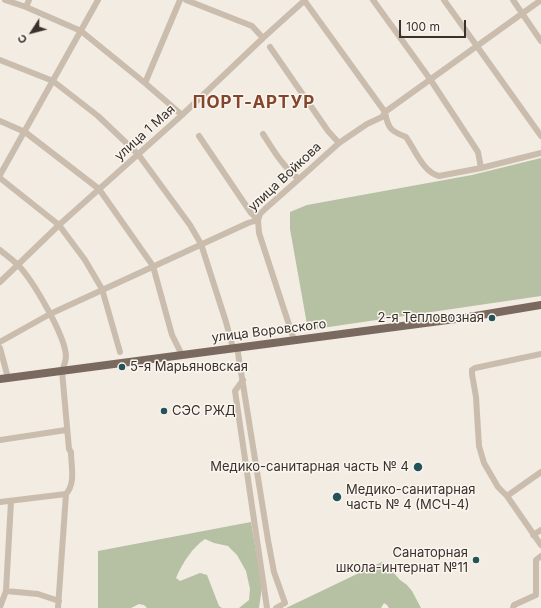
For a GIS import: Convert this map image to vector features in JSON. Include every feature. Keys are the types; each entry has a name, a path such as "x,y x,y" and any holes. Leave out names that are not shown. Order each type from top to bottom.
{"main road":[{"name":"улица Воровского","path":"4,379 463,318 541,305"}],"street":[{"path":"6,0 81,31 182,115"},
{"path":"26,7 29,0"},
{"path":"98,0 0,176 59,225 85,260 102,289 120,352"},
{"path":"145,83 180,0"},
{"path":"186,0 252,26 263,38"},
{"path":"305,0 385,112 387,123 393,131 406,137 427,169 434,174 439,176 481,168 541,153"},
{"name":"улица 1 Мая","path":"0,282 19,266 59,225 182,115 305,0"},
{"path":"373,0 430,79 478,152 481,168"},
{"path":"444,0 541,136"},
{"path":"513,0 541,41"},
{"name":"улица Войкова","path":"0,342 50,314 102,289 248,223 258,220 260,214 265,209 339,143 367,124 382,117 385,112 541,0"},
{"path":"270,47 328,131 339,143"},
{"path":"0,60 53,81 98,116 138,154 190,225 201,244 235,348 243,380 274,572 285,603 276,608"},
{"path":"378,119 387,123"},
{"path":"0,121 25,132 99,189 153,266 172,335 182,355"},
{"path":"263,134 288,171 299,179"},
{"path":"199,136 251,213 258,220 260,233 294,340"},
{"path":"0,250 19,266 26,275 50,314 61,336 66,355 66,362 62,371 66,430 69,449 71,452 72,482 70,490 66,494 0,502"},
{"path":"0,348 4,379"},
{"path":"541,354 475,368 472,370 481,455 484,463 495,482 541,545"},
{"path":"243,380 235,391 267,608"},
{"path":"0,440 66,430"},
{"path":"506,496 541,472"},
{"path":"6,591 38,594 59,605 66,494"},
{"path":"0,607 6,591 11,501"},
{"path":"533,536 541,530"},
{"path":"513,608 514,605 536,595 536,560 541,556"}],"green space":[{"path":"541,158 541,296 308,330 290,229 290,212 307,205 472,175"},
{"path":"251,522 262,587 259,608 239,608 249,600 250,589 246,571 237,555 228,546 214,543 205,539 188,556 176,578 180,581 200,573 207,575 219,606 222,608 147,608 144,605 139,604 131,608 98,608 98,551"},
{"path":"382,562 386,564 400,580 407,585 421,608 389,608 384,603 381,608 286,608"}],"place":[{"name":"2-я Тепловозная","path":"492,318"},
{"name":"5-я Марьяновская","path":"122,367"},
{"name":"СЭС РЖД","path":"164,411"},
{"name":"Медико-санитарная часть № 4","path":"418,467"},
{"name":"Медико-санитарная часть № 4 (МСЧ-4)","path":"337,497"},
{"name":"Санаторная школа-интернат №11","path":"476,560"}],"district":[{"name":"ПОРТ-АРТУР","path":"254,103"}]}
